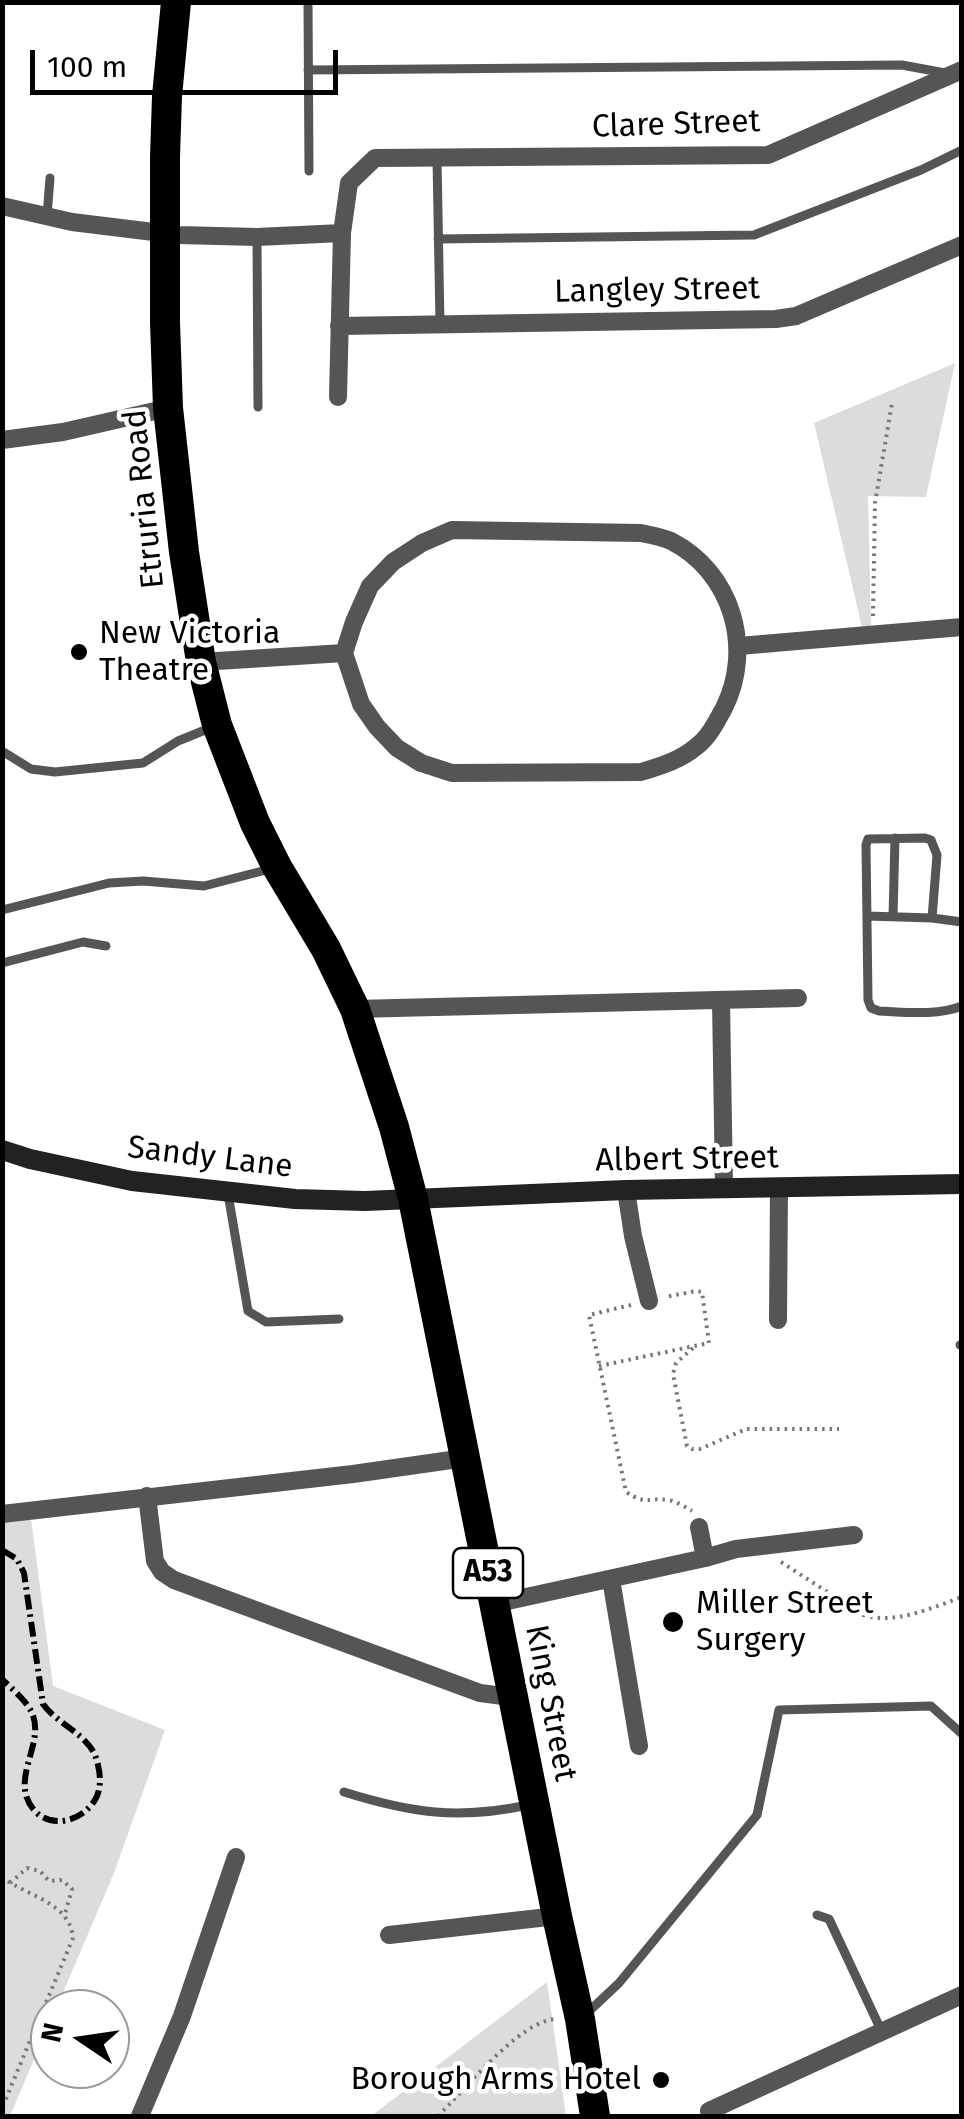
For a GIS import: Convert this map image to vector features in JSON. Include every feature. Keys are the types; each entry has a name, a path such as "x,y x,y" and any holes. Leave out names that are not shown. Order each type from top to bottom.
{"highway":[{"name":"Etruria Road","path":"176,2 168,96 164,234 168,408 201,662 217,725 255,823 355,1009 394,1128"},
{"name":"King Street","path":"394,1128 413,1199 580,2019 595,2116"}],"street":[{"name":"Clare Street","path":"342,233 349,183 375,158 768,156 957,72"},
{"path":"2,206 72,222 164,234 342,233 338,397"},
{"name":"Langley Street","path":"339,326 776,319 796,316 962,245"},
{"path":"2,440 63,432 168,408"},
{"path":"452,530 641,533 668,540 712,574 725,594 739,646 730,695 718,720 698,746 668,764 641,772 452,773 421,763 377,727 361,704 344,653 370,586 393,562 452,530"},
{"path":"739,646 962,627"},
{"path":"201,662 344,653"},
{"path":"355,1009 798,998"},
{"path":"721,1000 724,1188"},
{"name":"Sandy Lane","path":"2,1150 132,1181 295,1199 413,1199"},
{"name":"Albert Street","path":"413,1199 626,1190 962,1184"},
{"path":"778,1188 778,1320"},
{"path":"626,1190 649,1301"},
{"path":"2,1514 465,1458"},
{"path":"147,1496 156,1561 162,1572 174,1580 480,1694 512,1694"},
{"path":"699,1527 705,1558"},
{"path":"494,1604 736,1549 854,1536"},
{"path":"611,1579 639,1746"},
{"path":"140,2116 182,2016 236,1857"},
{"path":"390,1934 557,1916"},
{"path":"710,2112 733,2109 880,2030 962,1994"}],"lane":[{"path":"308,2 309,171"},
{"path":"308,70 902,65 957,72"},
{"path":"438,238 754,235 921,170 962,150"},
{"path":"437,159 440,324"},
{"path":"47,216 50,178"},
{"path":"257,236 258,407"},
{"path":"2,751 31,768 56,772 143,762 178,741 217,725"},
{"path":"932,918 935,845 929,838 870,838 866,842 871,1008 932,1012 962,1006"},
{"path":"893,917 894,838"},
{"path":"2,910 109,883 143,880 204,886 277,867"},
{"path":"867,916 962,922"},
{"path":"2,963 83,942 106,946"},
{"path":"227,1192 248,1310 266,1322 339,1319"},
{"path":"580,2019 619,1983 758,1815 779,1710 931,1706 962,1734"},
{"path":"344,1792 417,1812 496,1812 534,1803"},
{"path":"817,1915 828,1919 880,2030"}],"path":[{"path":"872,634 875,504 892,402"},
{"path":"599,1366 709,1343 702,1292 589,1316 599,1366 626,1492 638,1499 667,1500 682,1506 698,1515 699,1527"},
{"path":"697,1346 676,1363 673,1374 686,1446 700,1449 746,1429 839,1429"},
{"path":"756,1546 822,1592 878,1620 962,1597"},
{"path":"10,1883 28,1868 40,1871 49,1881 62,1880 72,1890 64,1917"},
{"path":"2,1877 47,1900 72,1926 73,1938 2,2108"},
{"path":"438,2116 515,2038 547,2020 580,2019"}],"shaded area":[{"path":"955,363 926,497 868,496 871,626 862,627 814,423"},
{"path":"30,1511 53,1686 165,1730 114,1873 65,1989 30,1989 30,2069 10,2116 3,2116 2,1515"},
{"path":"547,1982 566,2116 371,2116"}],"railway":[{"path":"2,1550 17,1559 24,1573 43,1704 87,1743 97,1763 97,1796 77,1817 50,1820 34,1810 27,1798 26,1774 35,1725 26,1704 2,1679"}],"place":[{"name":"New Victoria Theatre","path":"79,652"},
{"name":"Miller Street Surgery","path":"673,1622"},
{"name":"Borough Arms Hotel","path":"661,2080"}]}
